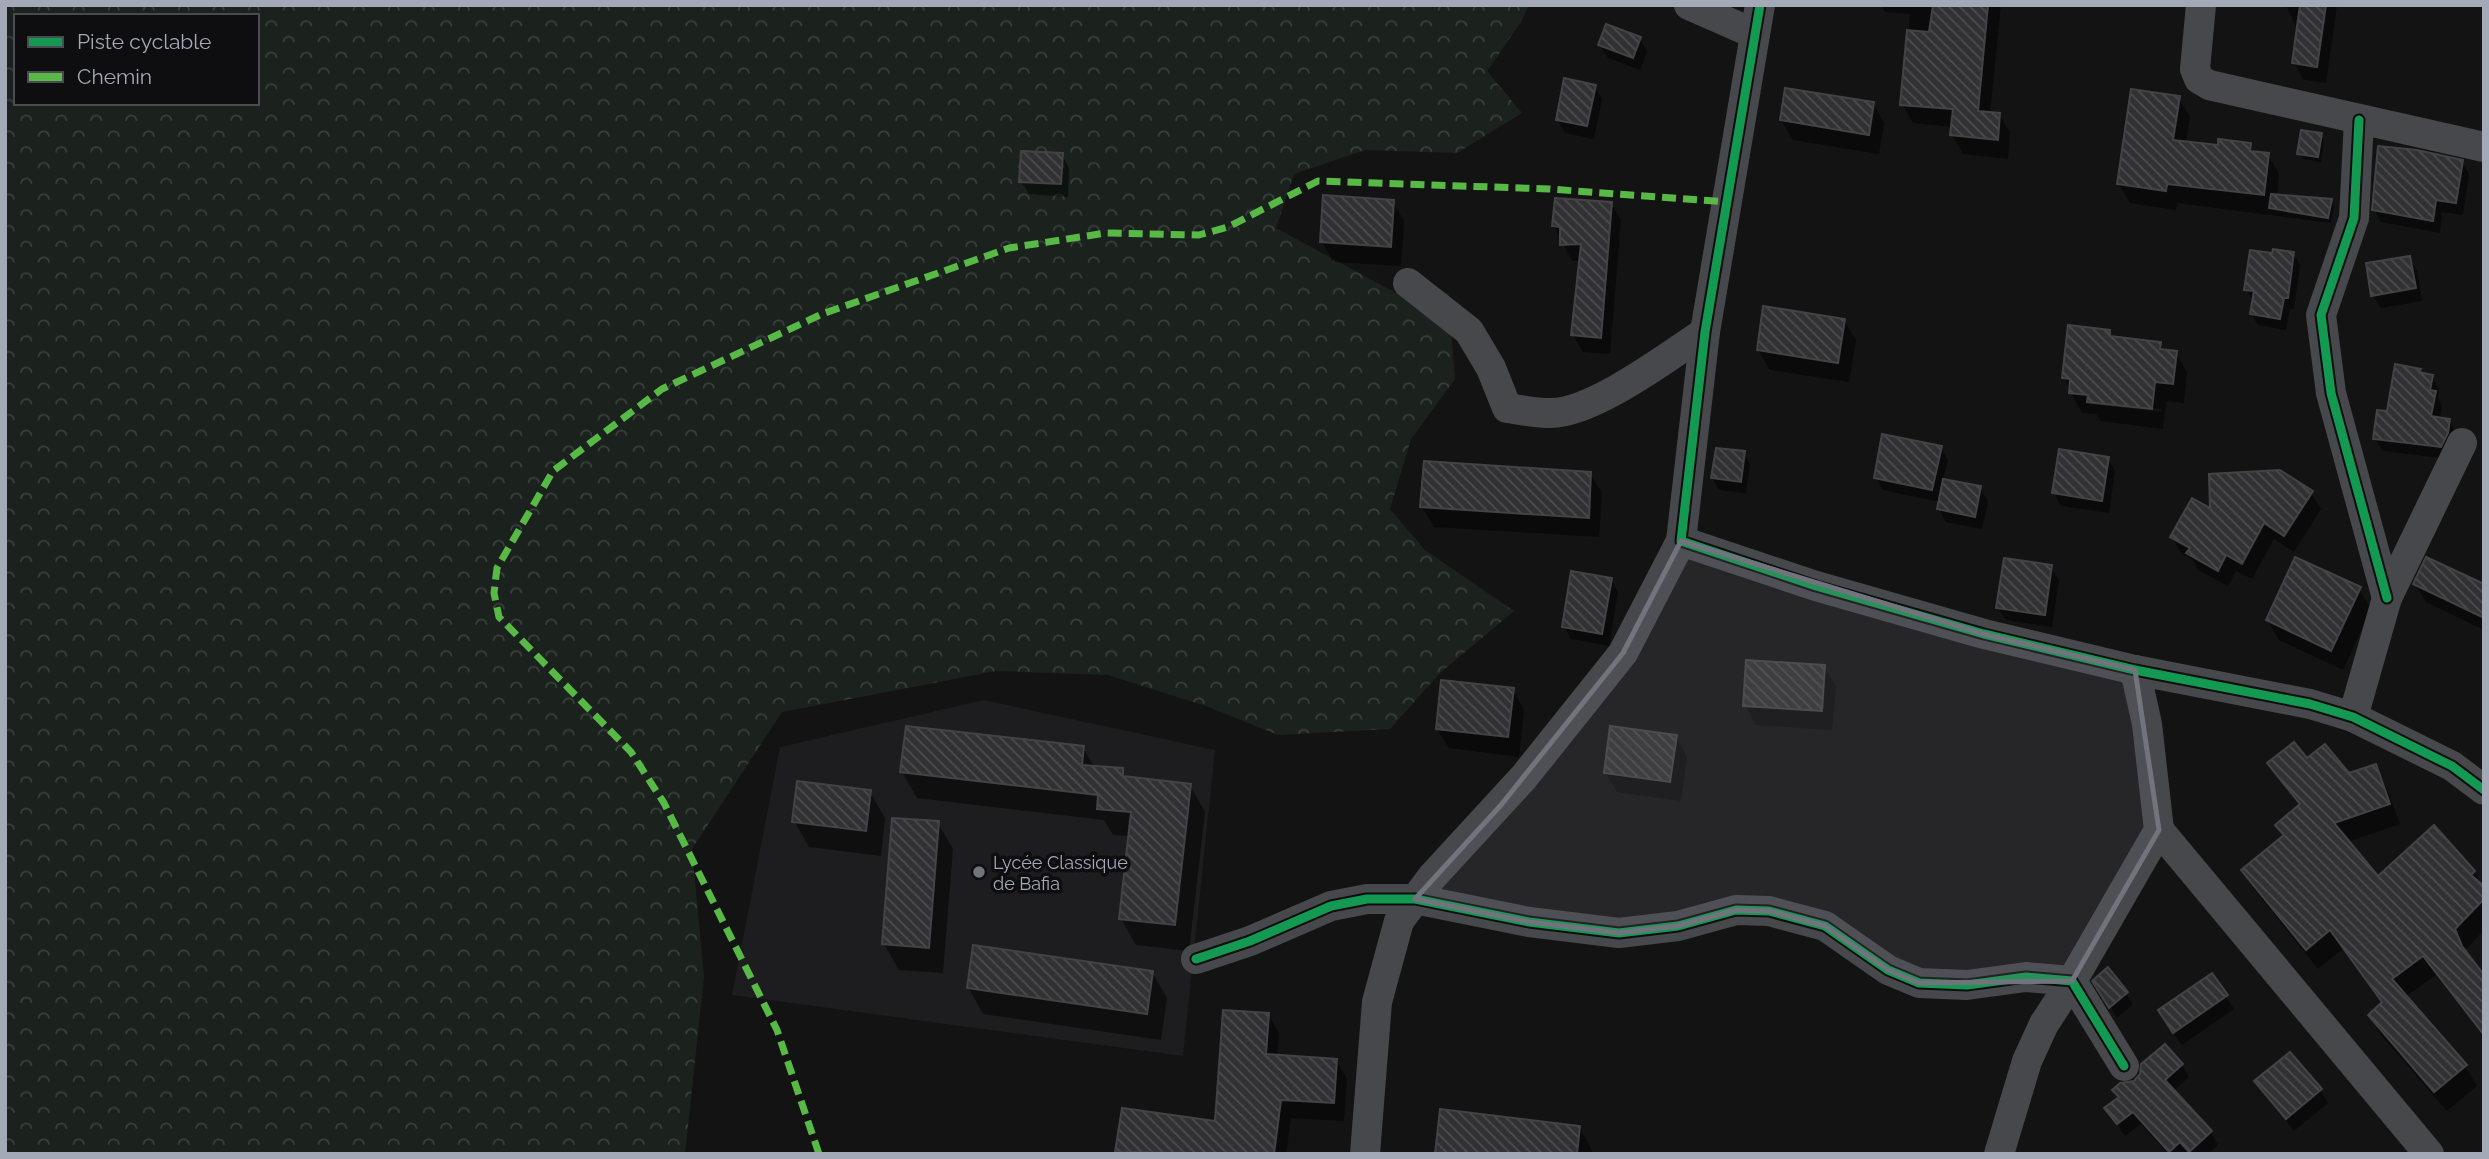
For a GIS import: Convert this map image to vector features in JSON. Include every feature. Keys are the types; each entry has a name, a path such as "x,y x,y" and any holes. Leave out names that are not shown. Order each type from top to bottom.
{"street":[{"path":"1365,1154 1377,1002 1399,920 1432,877 1524,777 1623,653 1681,541 1705,332 1757,20 1689,5"},
{"path":"2201,5 2195,69 2199,79 2208,86 2484,146"},
{"path":"2359,120 2354,218 2321,315 2331,393 2387,598"},
{"path":"1408,283 1469,331 1491,368 1507,408 1553,414 1584,405 1633,379 1705,332"},
{"path":"2353,717 2387,598 2462,443"},
{"path":"1681,541 1816,586 1984,634 2135,670 2310,704 2353,717 2452,766 2484,790"},
{"path":"2135,670 2147,724 2159,830 2430,1154"},
{"path":"1999,1154 2027,1061 2044,1024 2072,981 2159,830"},
{"path":"1195,959 1250,942 1331,906 1367,899 1415,899 1529,922 1619,933 1678,926 1736,910 1769,911 1825,926 1888,970 1919,983 1967,985 2026,977 2072,981"},
{"path":"2072,981 2124,1066"}],"highlighted area":[{"path":"1681,541 1984,634 2135,670 2159,830 2072,981 1919,983 1888,970 1825,926 1769,911 1736,910 1678,926 1619,933 1529,922 1415,899 1501,805 1623,653"}],"shaded area":[{"name":"Lycée Classique de Bafia","path":"984,700 1215,750 1183,1056 732,995 780,747"}],"green space":[{"path":"5,5 1529,5 1521,22 1487,71 1522,113 1457,153 1365,150 1294,174 1276,228 1396,293 1448,293 1455,379 1411,439 1390,509 1425,550 1514,611 1440,673 1390,729 1278,735 1206,706 1108,675 996,671 782,712 692,849 704,977 685,1154 5,1154"}],"building":[{"path":"1933,5 1988,5 1978,111 2000,113 1998,140 1950,135 1953,109 1900,105 1907,30 1929,32"},
{"path":"2300,5 2326,5 2317,67 2292,63"},
{"path":"1606,24 1641,37 1633,58 1598,45"},
{"path":"1564,78 1596,85 1587,126 1556,120"},
{"path":"1785,88 1874,102 1869,135 1780,120"},
{"path":"2131,89 2180,96 2173,140 2218,145 2218,139 2251,143 2250,151 2269,153 2264,195 2167,184 2166,191 2117,184"},
{"path":"2301,130 2322,133 2318,157 2297,154"},
{"path":"2378,146 2417,150 2463,160 2456,203 2436,200 2433,221 2372,210"},
{"path":"1021,151 1063,153 1061,184 1019,182"},
{"path":"2271,194 2332,199 2328,218 2269,208"},
{"path":"1323,195 1394,200 1391,247 1320,242"},
{"path":"1555,198 1612,202 1601,338 1571,335 1581,244 1560,245 1560,227 1552,226"},
{"path":"2273,249 2294,252 2288,298 2284,298 2280,319 2250,314 2254,291 2244,290 2250,250 2272,253"},
{"path":"2410,256 2416,288 2371,296 2366,263"},
{"path":"1763,306 1845,319 1838,363 1757,350"},
{"path":"2068,325 2110,330 2110,336 2161,342 2160,349 2177,351 2173,384 2155,382 2152,409 2087,402 2088,395 2069,393 2070,379 2062,378"},
{"path":"2395,364 2421,369 2419,372 2433,375 2430,390 2436,391 2431,416 2450,419 2448,433 2441,447 2373,439 2377,410 2387,411"},
{"path":"1882,434 1942,446 1932,490 1874,478"},
{"path":"1716,448 1745,451 1741,482 1711,478"},
{"path":"2059,449 2109,457 2102,501 2052,493"},
{"path":"1424,461 1591,472 1589,518 1420,507"},
{"path":"2280,470 2313,491 2284,536 2264,523 2242,564 2226,555 2218,571 2186,553 2190,548 2170,537 2192,498 2210,508 2209,474"},
{"path":"1943,479 1981,486 1975,517 1937,509"},
{"path":"2295,557 2361,587 2331,651 2266,620"},
{"path":"2426,557 2484,584 2484,618 2413,584"},
{"path":"2004,558 2052,565 2045,615 1996,608"},
{"path":"1571,571 1612,578 1602,634 1562,627"},
{"path":"1746,660 1825,665 1822,711 1743,706"},
{"path":"1441,680 1514,688 1508,737 1436,729"},
{"path":"906,726 1084,746 1082,765 1123,768 1123,776 1191,784 1175,925 1119,919 1131,812 1097,809 1098,795 900,772"},
{"path":"1610,726 1677,735 1670,782 1604,773"},
{"path":"2294,742 2307,758 2325,744 2349,773 2376,764 2390,804 2334,823 2378,876 2434,825 2475,871 2471,875 2484,886 2484,899 2455,929 2462,946 2484,975 2484,1035 2423,956 2392,979 2467,1065 2434,1092 2368,1015 2382,1002 2330,930 2306,950 2241,870 2284,835 2275,825 2300,804 2267,763"},
{"path":"797,781 871,790 866,831 792,822"},
{"path":"892,818 939,821 929,948 882,944"},
{"path":"973,945 1153,971 1147,1014 967,988"},
{"path":"2108,967 2128,992 2109,1008 2092,981"},
{"path":"2212,973 2228,995 2173,1033 2158,1010"},
{"path":"1223,1010 1269,1013 1266,1054 1337,1059 1334,1103 1281,1100 1274,1154 1115,1152 1122,1108 1215,1121"},
{"path":"2165,1044 2183,1064 2165,1080 2212,1131 2189,1152 2180,1142 2169,1152 2133,1112 2117,1124 2104,1108 2119,1097 2112,1090 2120,1083 2134,1081 2140,1074 2141,1064"},
{"path":"2290,1052 2322,1089 2286,1119 2254,1081"},
{"path":"1440,1109 1580,1126 1577,1154 1435,1154"}],"marked path":[{"path":"819,1154 777,1030 664,803 631,752 499,617 494,593 497,568 553,471 662,389 822,314 1009,248 1106,233 1199,235 1228,227 1318,181 1549,189 1727,202"}],"cycle path":[{"path":"1760,5 1705,332 1681,541 1816,586 1984,634 2135,670 2310,704 2353,717 2452,766 2484,790"},
{"path":"2359,120 2354,218 2321,315 2331,393 2387,598"},
{"path":"1196,959 1250,941 1331,906 1367,899 1415,899 1529,922 1619,933 1678,926 1736,910 1769,911 1825,926 1888,970 1919,983 1967,985 2026,977 2072,981 2124,1066"}],"place":[{"name":"Lycée Classique de Bafia","path":"979,872"}]}
